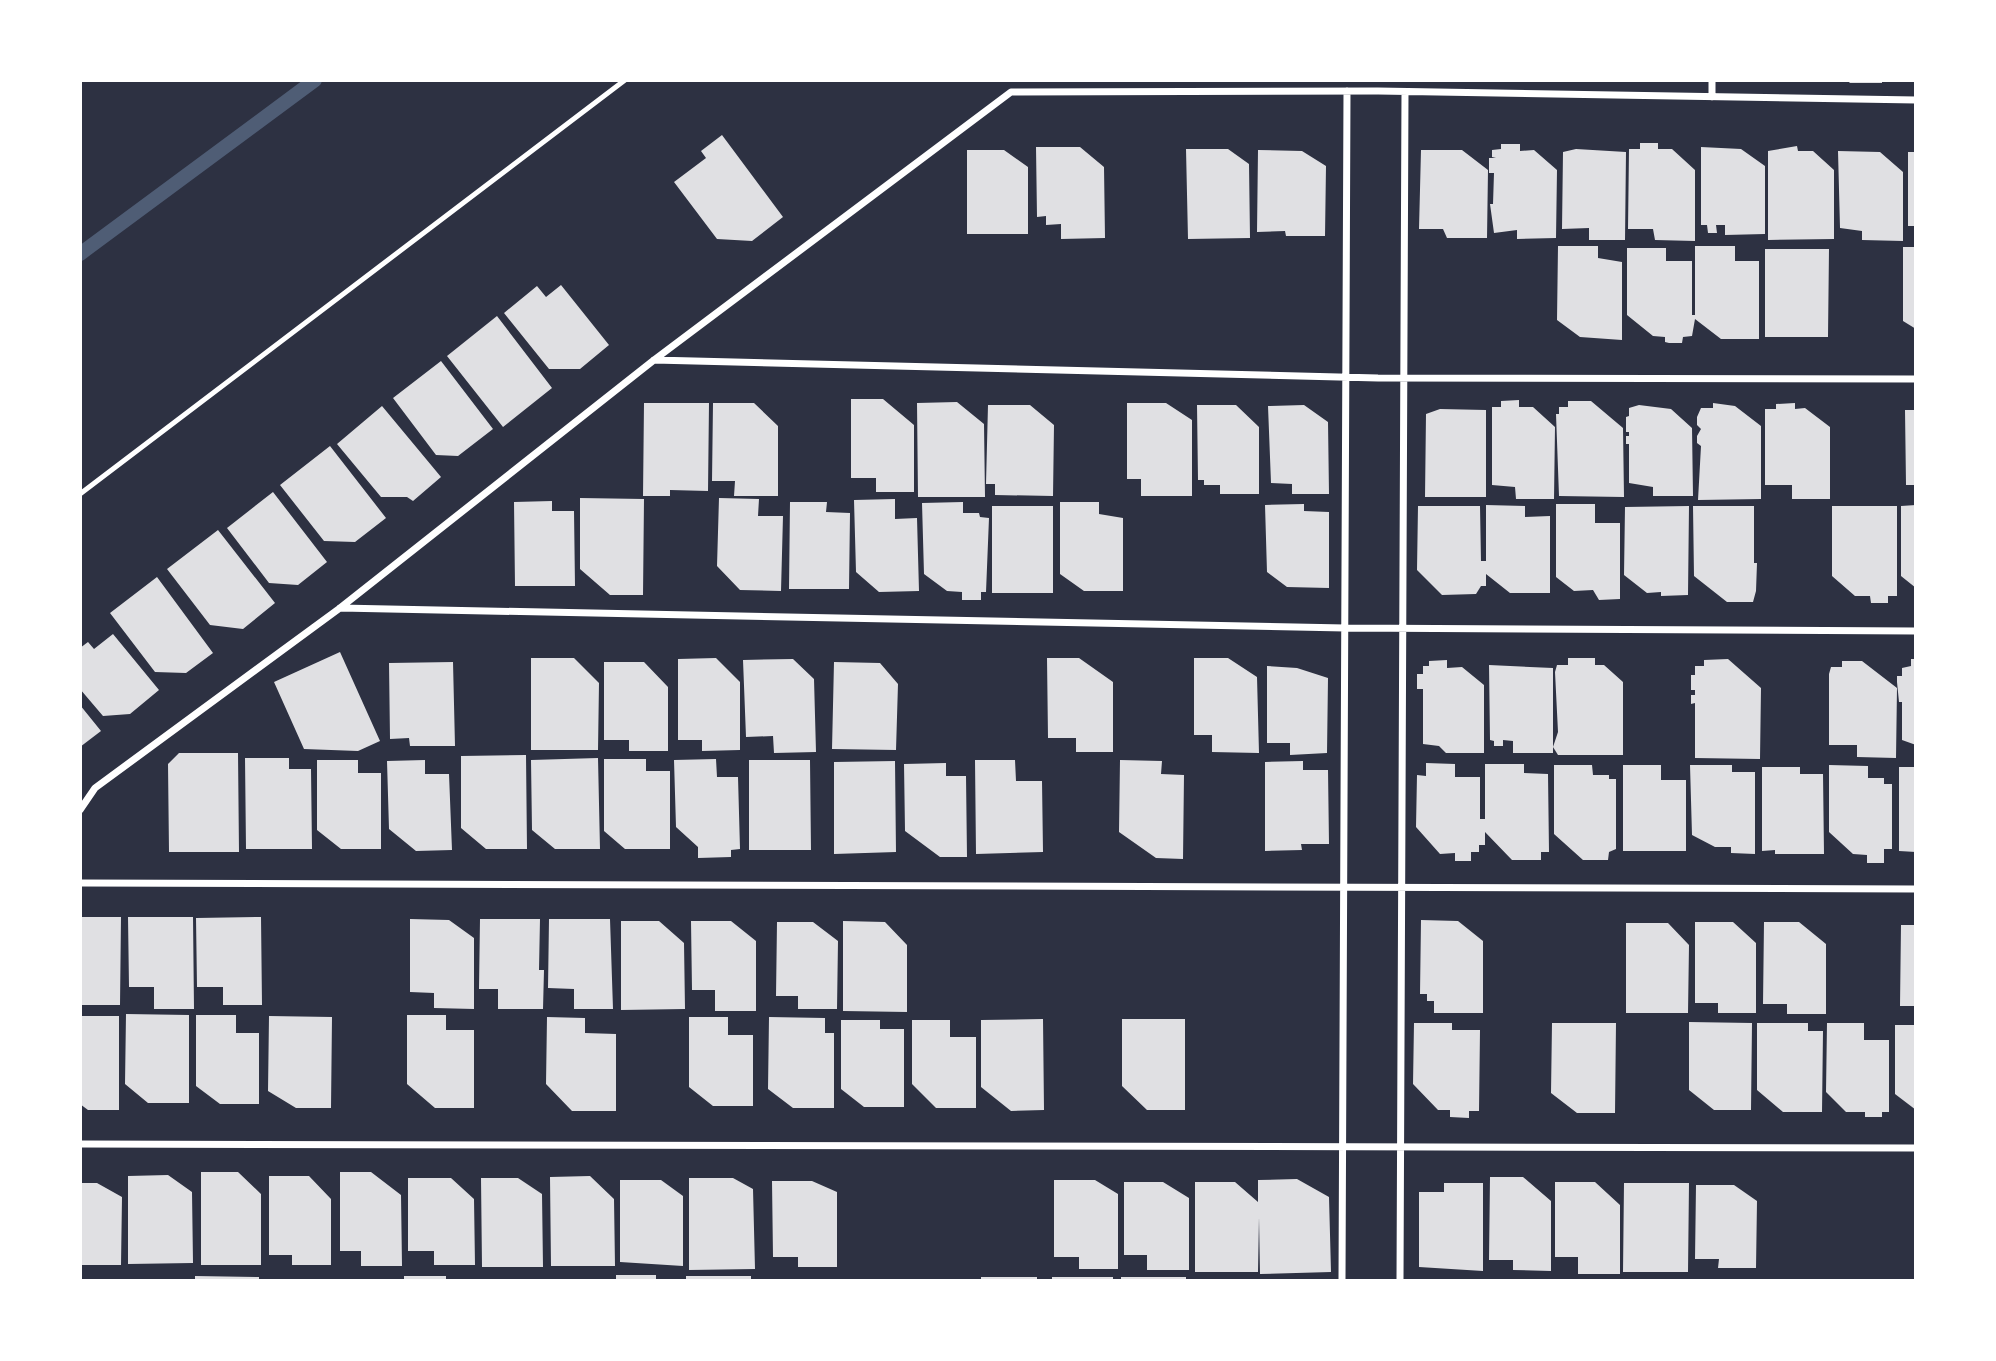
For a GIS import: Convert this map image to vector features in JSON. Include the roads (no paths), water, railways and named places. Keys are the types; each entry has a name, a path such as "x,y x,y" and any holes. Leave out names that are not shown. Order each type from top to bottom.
{"street":[{"path":"1712,80 1712,97"},
{"path":"80,810 95,788 340,608 654,360 1011,92 1347,91 1916,100"},
{"path":"1342,1280 1347,91"},
{"path":"1400,1280 1405,92"},
{"path":"654,360 1346,378 1916,379"},
{"path":"340,608 1403,629 1916,631"},
{"path":"80,883 1916,889"},
{"path":"80,1144 1916,1148"}],"lane":[{"path":"80,494 625,80"}],"waterway":[{"path":"80,254 315,80"}]}
